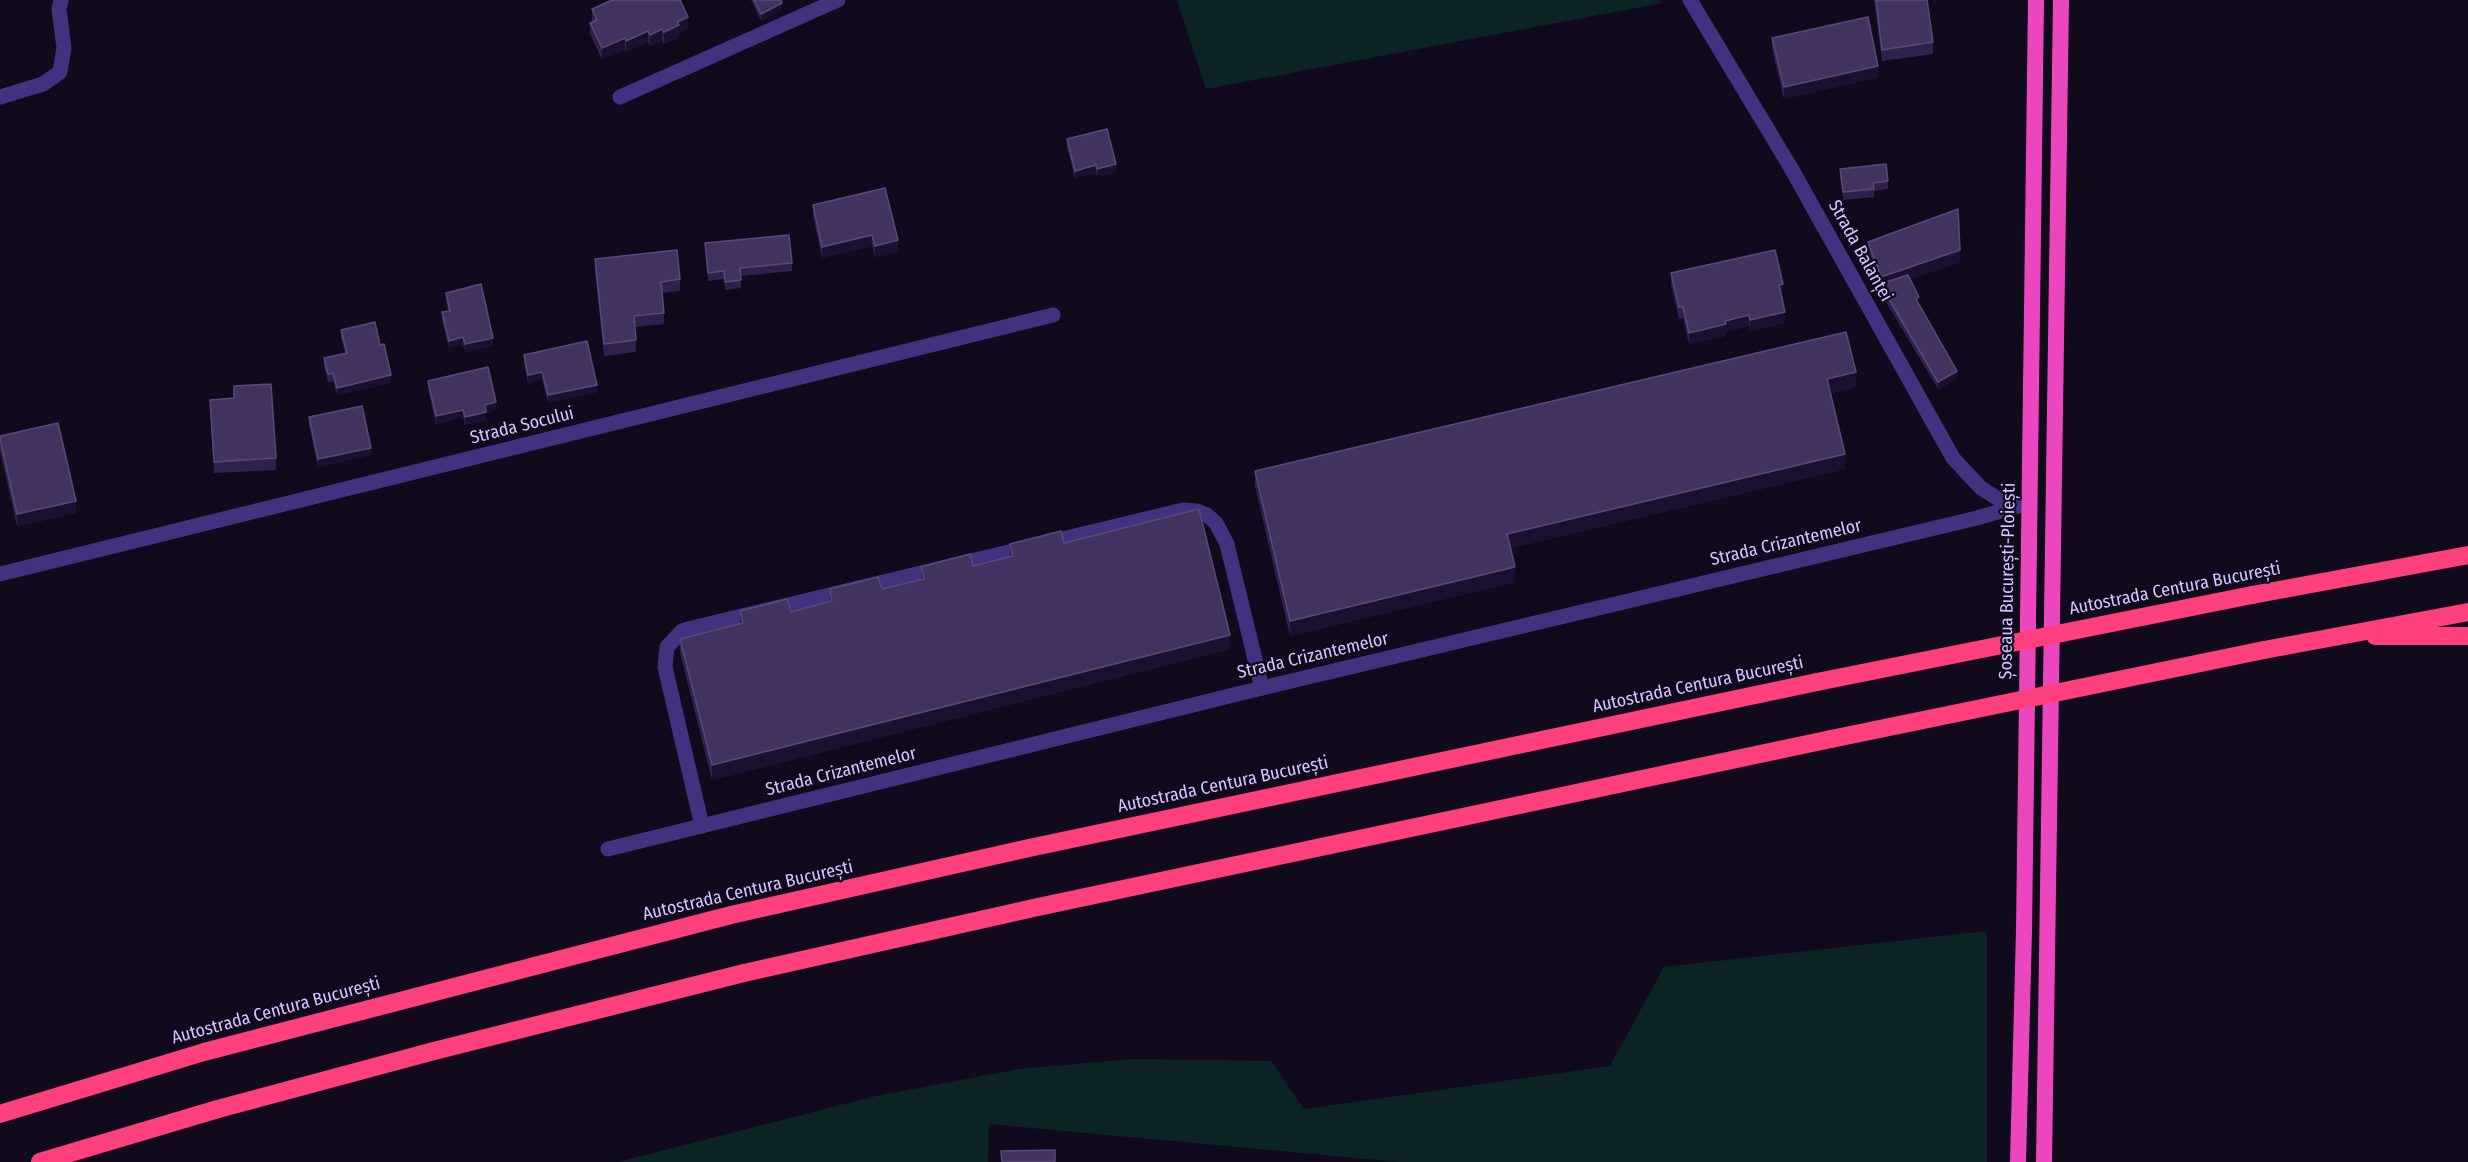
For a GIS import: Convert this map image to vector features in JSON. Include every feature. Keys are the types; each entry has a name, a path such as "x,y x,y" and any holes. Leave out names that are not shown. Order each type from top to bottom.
{"highway":[{"name":"Șoseaua București-Ploiești","path":"2018,1162 2024,931 2036,0"},
{"path":"2044,1162 2061,0"},
{"name":"Autostrada Centura București","path":"0,1114 204,1052 731,915 1040,845 1817,682 2252,595 2468,555"},
{"path":"40,1162 218,1109 388,1063 744,973 1050,905 1831,739 2264,650 2468,612"},
{"path":"2337,636 2434,638 2468,636"}],"street":[{"path":"0,97 43,84 60,72 64,48 59,9 61,0"},
{"path":"620,98 838,0"},
{"name":"Strada Balanței","path":"1690,0 1791,168 1953,458 1981,488 2011,507"},
{"name":"Strada Socului","path":"0,574 1053,315"},
{"name":"Strada Crizantemelor","path":"608,849 1262,688 1966,521 2028,503"},
{"path":"702,826 665,668 667,646 682,631 692,628 1183,510 1197,511 1207,515 1216,523 1227,544 1262,688"}],"green space":[{"path":"1177,0 1660,0 1662,3 1206,89"},
{"path":"1987,931 1987,1162 1400,1162 989,1124 988,1162 618,1162 876,1096 1019,1069 1133,1059 1271,1061 1304,1109 1610,1066 1664,967"}],"building":[{"path":"612,0 680,0 688,17 677,22 679,25 664,32 662,29 650,35 648,31 602,48 590,23 597,20 592,9"},
{"path":"754,0 781,0 782,3 761,14"},
{"path":"1876,0 1927,0 1933,42 1882,50"},
{"path":"1868,17 1878,66 1784,87 1772,38"},
{"path":"1107,129 1116,164 1097,169 1096,165 1075,171 1067,139"},
{"path":"1886,164 1888,181 1873,183 1874,189 1843,192 1840,169"},
{"path":"885,188 898,240 875,246 872,235 822,247 813,205"},
{"path":"1958,209 1960,250 1881,277 1868,242"},
{"path":"789,235 792,263 740,268 741,280 725,282 724,271 708,273 705,243"},
{"path":"677,250 680,279 661,282 664,313 634,316 636,340 604,344 595,259"},
{"path":"1775,250 1783,284 1779,285 1785,312 1750,320 1749,315 1725,321 1726,324 1689,333 1683,307 1679,307 1671,273"},
{"path":"1908,275 1919,297 1916,299 1957,371 1938,382 1880,284"},
{"path":"481,284 493,338 465,344 463,337 449,341 442,312 450,311 446,293"},
{"path":"375,322 380,345 384,344 391,375 337,388 333,373 328,374 324,358 347,353 341,330"},
{"path":"1846,332 1856,372 1827,379 1845,454 1507,534 1515,567 1290,621 1255,471"},
{"path":"587,341 597,385 548,395 542,372 528,375 524,355"},
{"path":"488,367 496,402 485,405 486,412 465,417 463,410 436,416 428,381"},
{"path":"271,384 276,458 214,462 210,400 234,398 234,386"},
{"path":"362,406 371,448 318,459 309,417"},
{"path":"58,423 76,501 17,514 0,436"},
{"path":"1199,509 1230,635 712,765 680,639 743,623 740,611 787,599 791,612 832,601 830,589 878,577 882,589 924,579 921,567 970,554 973,566 1013,556 1010,544 1061,531 1064,543"},
{"path":"1055,1150 1055,1162 1002,1162 1001,1151"}]}
